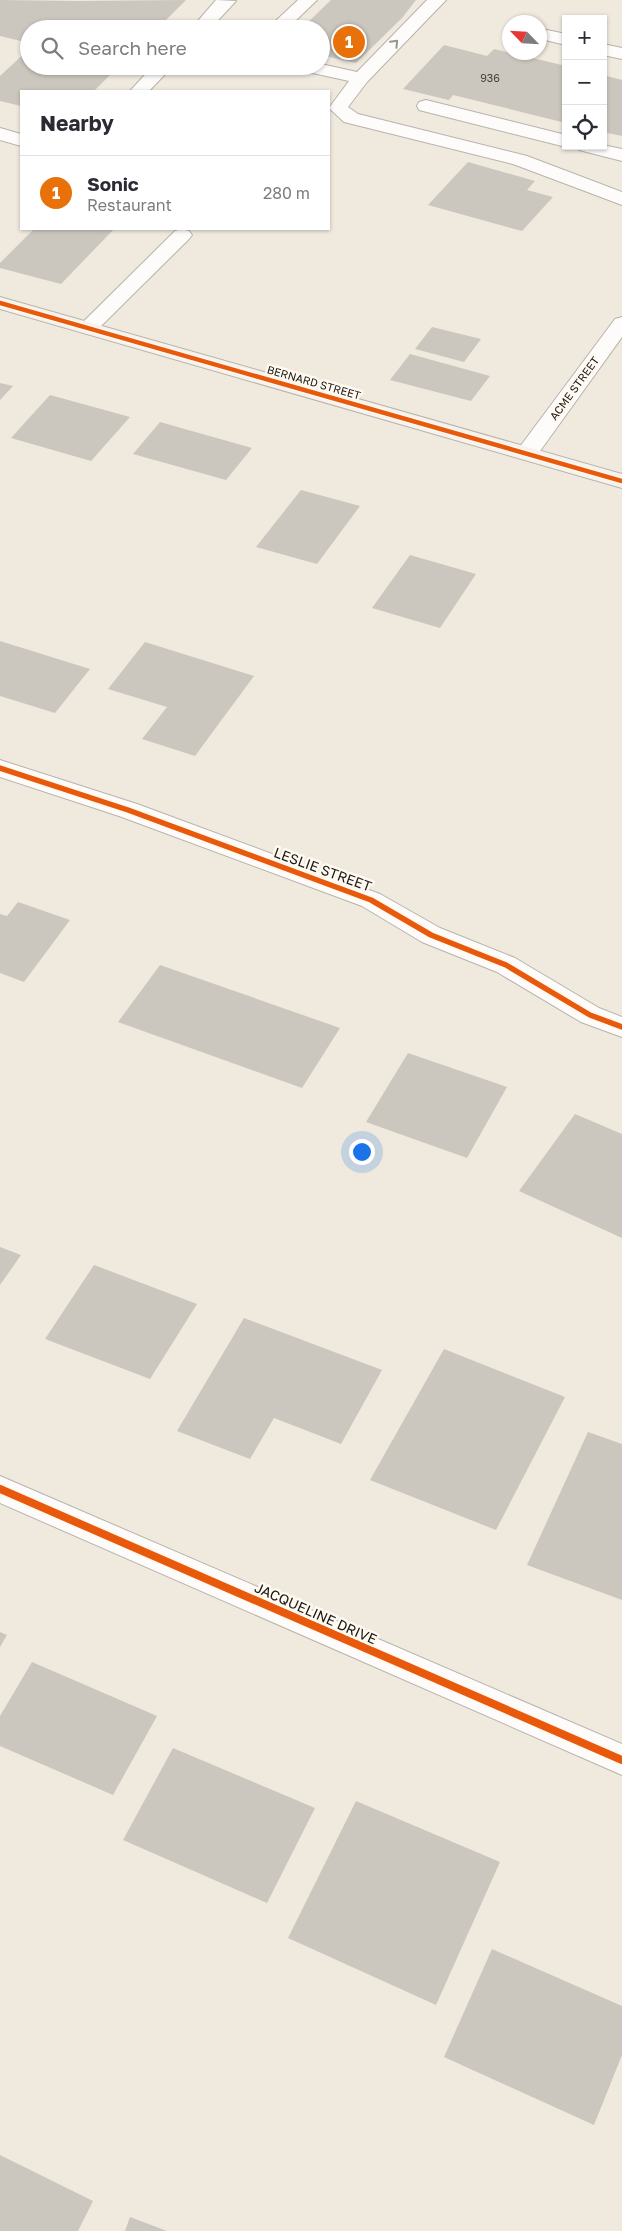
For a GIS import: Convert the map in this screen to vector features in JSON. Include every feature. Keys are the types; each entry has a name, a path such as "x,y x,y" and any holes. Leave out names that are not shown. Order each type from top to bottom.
{"street":[{"path":"209,20 227,1 225,0"},
{"path":"286,20 308,0"},
{"path":"437,0 361,78 338,108 351,118 520,160 622,199"},
{"path":"547,35 562,39"},
{"path":"607,50 622,54"},
{"path":"330,71 361,78"},
{"path":"140,90 155,75"},
{"path":"426,106 562,140"},
{"path":"504,156 525,131"},
{"path":"0,134 20,140"},
{"path":"600,150 622,156"},
{"path":"88,328 182,236"},
{"name":"BERNARD STREET","path":"0,303 622,481"},
{"name":"ACME STREET","path":"527,453 622,323"},
{"name":"LESLIE STREET","path":"0,768 128,810 371,900 431,935 506,965 590,1015 622,1027"},
{"name":"JACQUELINE DRIVE","path":"0,1489 622,1760"}],"building":[{"path":"0,0 186,0 166,20 20,20 20,41 0,36"},
{"path":"331,0 416,0 402,18 356,63 330,57 330,20 310,20"},
{"path":"444,45 487,56 494,49 502,51 502,60 541,60 562,65 562,122 453,95 449,100 403,89"},
{"path":"20,57 20,75 110,75 95,90 20,90 20,106 0,101 0,76"},
{"path":"607,76 622,80 622,136 607,133"},
{"path":"468,162 535,181 527,190 553,197 522,231 428,205"},
{"path":"33,230 113,230 61,284 0,268 0,263"},
{"path":"432,327 481,339 464,362 415,349"},
{"path":"410,354 490,376 471,401 390,380"},
{"path":"0,383 13,386 0,400"},
{"path":"50,395 130,417 91,461 11,438"},
{"path":"160,422 252,448 226,480 133,454"},
{"path":"301,490 360,506 317,564 256,547"},
{"path":"410,555 476,574 440,628 372,608"},
{"path":"0,641 90,669 55,713 0,696"},
{"path":"145,642 254,676 195,756 142,739 167,707 108,689"},
{"path":"18,902 70,920 24,982 0,973 0,914 7,916"},
{"path":"160,965 340,1028 302,1088 118,1022"},
{"path":"408,1053 507,1087 467,1158 366,1122"},
{"path":"575,1114 622,1134 622,1238 519,1191"},
{"path":"0,1247 21,1255 0,1285"},
{"path":"94,1265 197,1304 150,1379 45,1339"},
{"path":"244,1318 382,1370 341,1444 274,1418 250,1459 177,1431"},
{"path":"444,1349 565,1397 496,1530 370,1480"},
{"path":"588,1432 622,1444 622,1600 527,1565"},
{"path":"0,1632 7,1635 0,1647"},
{"path":"32,1662 157,1716 113,1795 0,1746 0,1716"},
{"path":"173,1748 315,1808 267,1903 123,1840"},
{"path":"356,1801 500,1862 436,2005 288,1938"},
{"path":"492,1949 622,2006 622,2055 594,2125 444,2057"},
{"path":"0,2155 93,2201 78,2231 0,2231"},
{"path":"130,2217 167,2231 125,2231"}],"cycle path":[{"path":"0,303 622,481"},
{"path":"0,768 128,810 371,900 431,935 506,965 590,1015 622,1027"},
{"path":"0,1489 622,1760"}],"place":[{"name":"Sonic","path":"349,42"}]}
